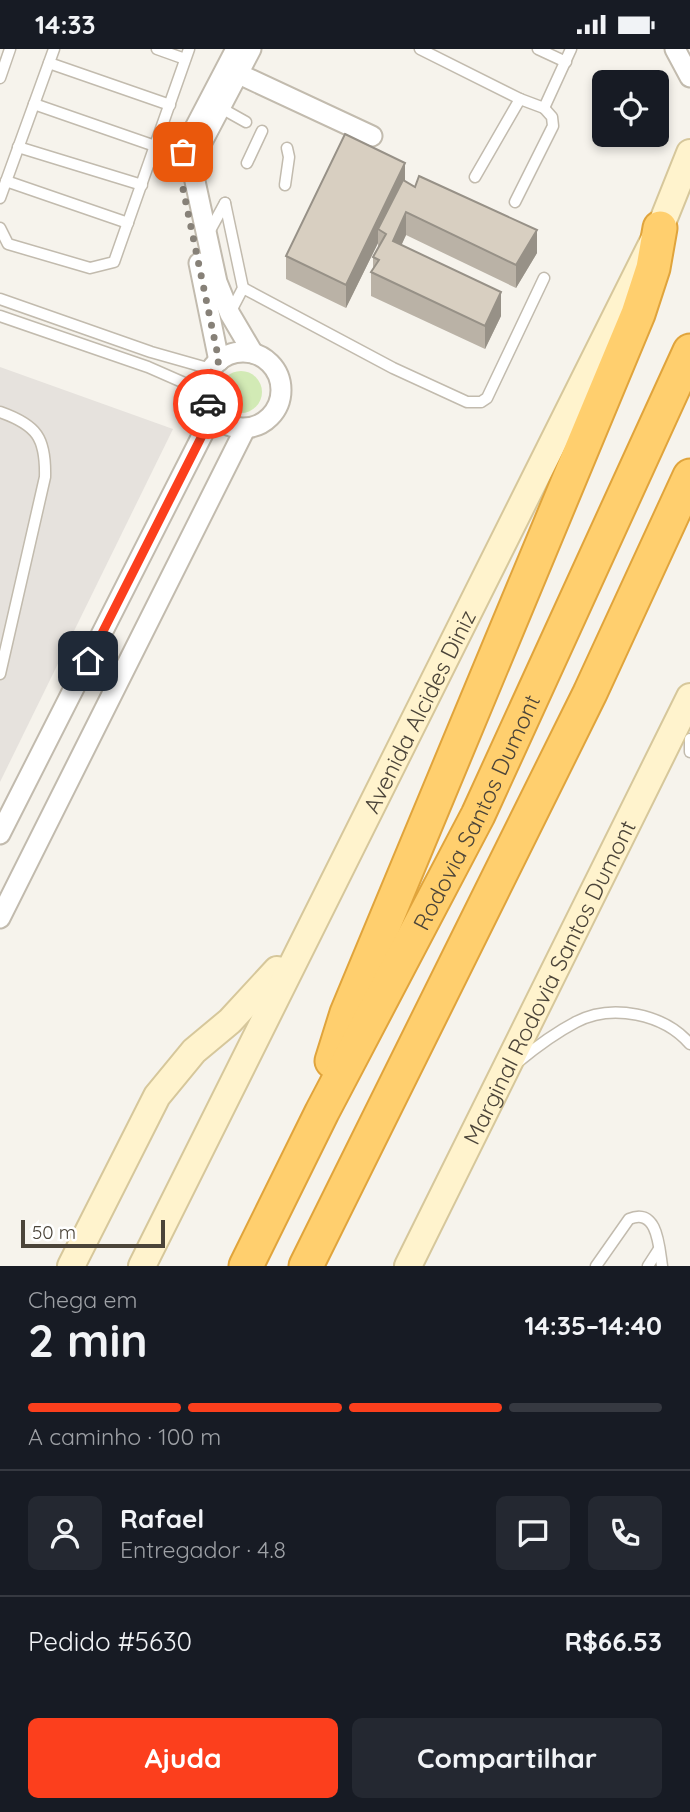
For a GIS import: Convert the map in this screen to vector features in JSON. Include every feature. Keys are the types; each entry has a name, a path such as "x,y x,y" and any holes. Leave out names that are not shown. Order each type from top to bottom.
{"highway":[{"path":"322,1112 334,1052 347,1013 638,313 653,268 660,228"},
{"name":"Rodovia Santos Dumont","path":"246,1266 322,1112 478,815 690,351"},
{"path":"306,1266 590,693 690,476"}],"main road":[{"name":"Avenida Alcides Diniz","path":"142,1266 660,228 690,153"},
{"name":"Marginal Rodovia Santos Dumont","path":"408,1266 690,697"},
{"path":"71,1266 157,1096 187,1059 230,1021 303,939"}],"street":[{"path":"215,365 182,184 181,162 188,142 236,49"},
{"path":"251,49 199,148 193,180 217,282 230,313 253,353"},
{"path":"675,49 690,77"},
{"path":"239,73 372,136"},
{"path":"253,353 273,366 282,389 281,400 267,420 257,426 245,429 233,427 213,414 207,404 206,380 215,365 230,355 253,353"},
{"path":"0,834 213,414"},
{"path":"0,918 245,429"}],"lane":[{"path":"0,78 10,49"},
{"path":"0,198 54,49"},
{"path":"0,228 8,244 90,268 114,262 187,54 157,49"},
{"path":"420,49 520,99 544,108 552,117 553,126 515,202"},
{"path":"538,49 566,61"},
{"path":"544,108 571,49"},
{"path":"49,63 170,104"},
{"path":"475,177 520,99"},
{"path":"34,104 155,146"},
{"path":"221,108 246,122"},
{"path":"247,163 262,131"},
{"path":"18,147 142,185"},
{"path":"285,185 289,157 287,148"},
{"path":"6,181 128,223"},
{"path":"206,237 225,203 243,288 230,313"},
{"path":"243,288 394,368 467,402 475,403 487,398 544,278"},
{"path":"0,299 151,352 215,365"},
{"path":"0,316 148,367 205,392"},
{"path":"0,412 18,418 35,431 45,452 45,477 0,674"},
{"path":"690,739 690,753"},
{"path":"504,1074 537,1045 578,1020 614,1013 653,1018 682,1035 690,1044"},
{"path":"596,1266 633,1217 652,1223 662,1266"},
{"path":"648,1266 659,1249"}],"shaded area":[{"path":"0,367 173,429 0,782"}],"green space":[{"path":"241,371 256,377 262,392 256,407 241,413 226,407 220,392 226,377"}],"building":[{"path":"345,134 405,163 346,285 286,256"},
{"path":"419,176 537,230 516,265 406,212 393,241 501,292 485,326 371,272 379,260 373,257 386,234 378,229 403,180 415,187"}],"way so far":[{"path":"183,152 182,184 219,361 206,380 208,404"}],"route":[{"path":"88,661 213,414 208,404"}]}
